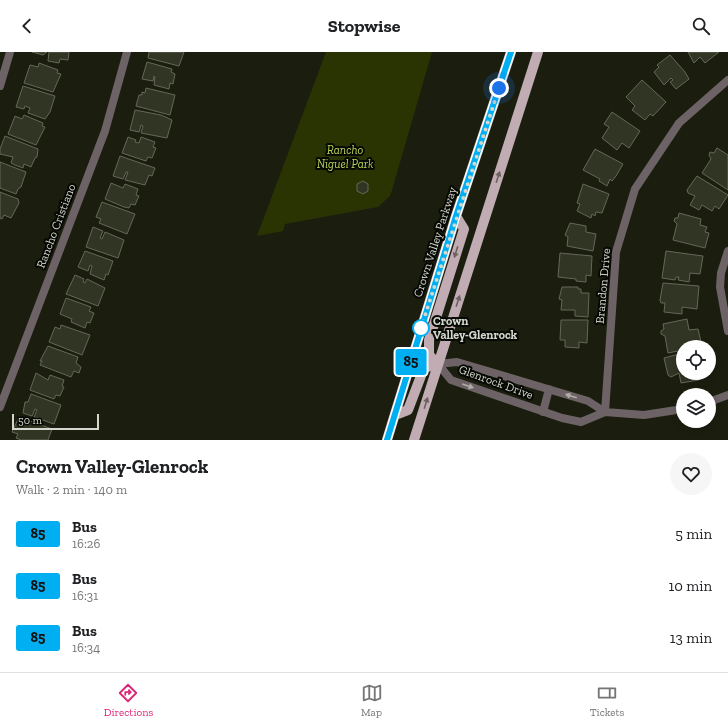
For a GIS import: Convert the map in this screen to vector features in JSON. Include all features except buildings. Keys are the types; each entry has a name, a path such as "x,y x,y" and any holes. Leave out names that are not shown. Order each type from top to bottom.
{"main road":[{"name":"Crown Valley Parkway","path":"387,440 456,216 511,52"},
{"path":"414,440 538,52"},
{"path":"438,364 429,355 429,340 464,229 456,216"},
{"path":"395,415 408,410 424,368 438,364"}],"street":[{"path":"0,86 10,52"},
{"name":"Rancho Cristiano","path":"0,406 105,131 127,52"},
{"name":"Brandon Drive","path":"605,412 616,252 635,188 679,123 728,80"},
{"path":"728,252 721,273 720,287 728,331"},
{"name":"Glenrock Drive","path":"438,364 457,362 588,401 605,412"},
{"name":"Glenrock Drive","path":"438,364 451,380 543,412 581,422 605,412 644,414 676,410"},
{"path":"543,412 549,389"},
{"path":"716,399 728,395"}],"green space":[{"name":"Rancho Niguel Park","path":"326,52 432,52 390,196 378,207 285,224 283,231 257,236"}],"bus line":[{"name":"85","path":"387,440 456,216 511,52"}],"place":[{"name":"Crown Valley-Glenrock","path":"421,328"}],"route":[{"path":"421,328 456,216 499,88"}]}
